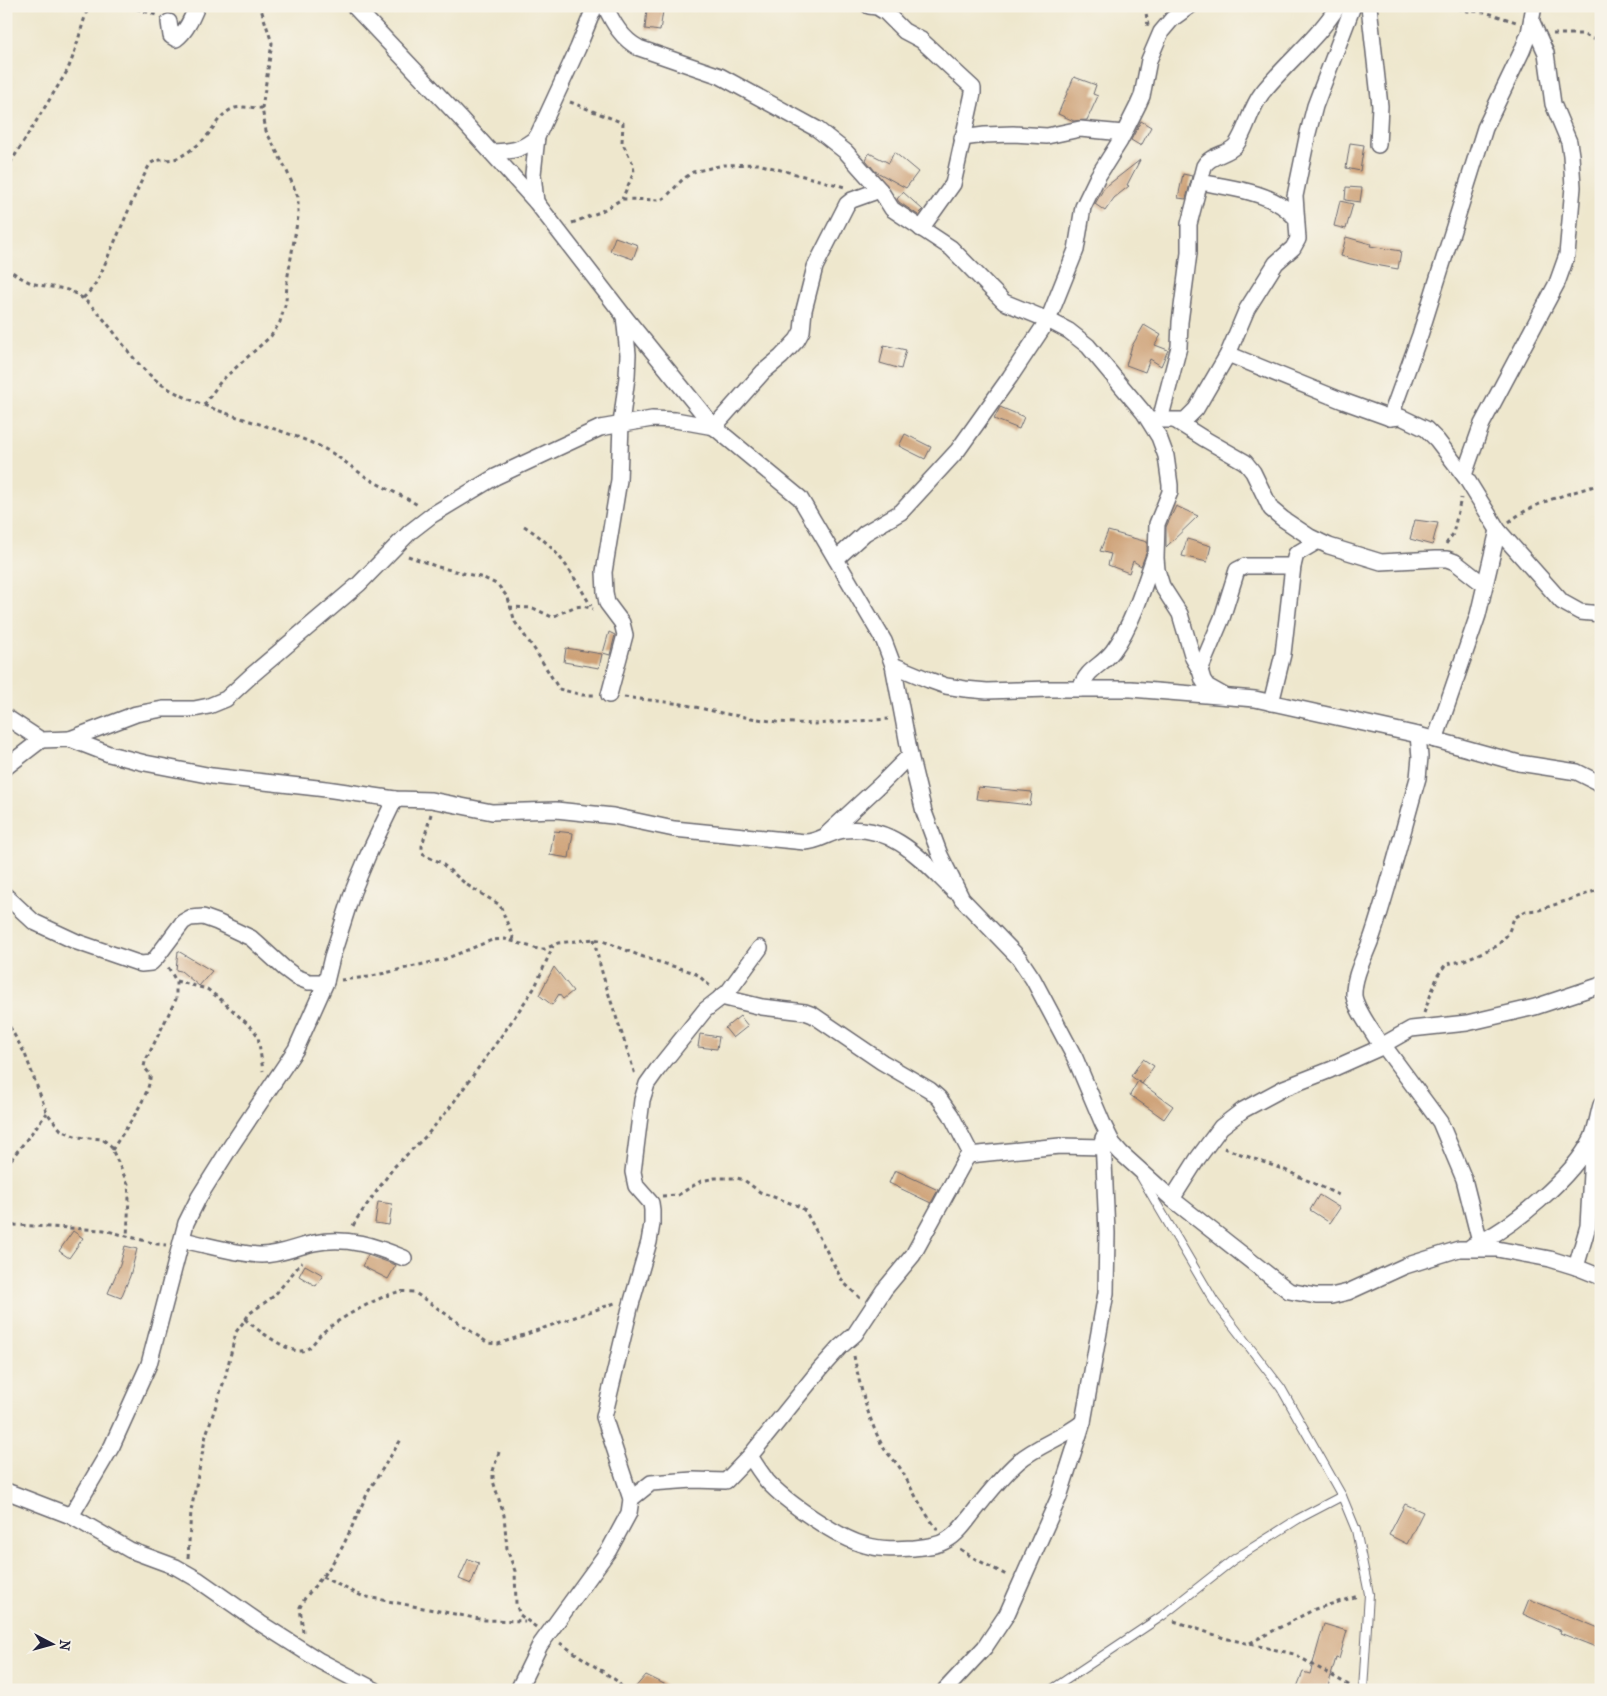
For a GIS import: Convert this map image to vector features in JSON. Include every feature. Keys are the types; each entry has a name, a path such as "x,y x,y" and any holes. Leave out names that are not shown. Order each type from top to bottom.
{"street":[{"path":"169,22 172,29 171,36 176,39 190,20 197,6"},
{"path":"354,6 536,202 714,428 800,498 884,641 893,665 910,755 924,812 940,855 962,899"},
{"path":"536,202 533,174 537,137 595,6"},
{"path":"606,6 612,21 631,44 720,76 817,129 846,152 873,192 892,209 958,254 1004,302 1069,331 1088,346 1144,413 1154,420 1176,421 1188,419 1196,409 1228,354 1247,309 1276,263 1296,244 1298,237 1296,187 1308,133 1315,106 1353,6"},
{"path":"869,6 877,7 885,12 904,30 921,40 973,88 953,184 921,229"},
{"path":"836,559 865,533 901,512 958,450 1048,320 1076,250 1086,201 1124,133 1142,96 1149,60 1161,32 1172,19 1190,6"},
{"path":"1223,695 1205,684 1193,658 1180,614 1162,586 1157,570 1157,524 1170,492 1170,485 1166,456 1154,420 1179,347 1180,322 1189,253 1189,224 1206,162 1235,146 1260,95 1282,68 1330,20 1338,6"},
{"path":"1369,6 1380,106 1378,145"},
{"path":"1390,418 1420,335 1485,128 1533,28 1534,6"},
{"path":"1465,477 1482,424 1557,283 1567,255 1574,187 1571,155 1569,142 1553,104 1546,53 1533,28"},
{"path":"962,138 1004,135 1047,136 1074,129 1124,133"},
{"path":"491,152 519,150 537,137"},
{"path":"1200,182 1238,189 1270,199 1281,205 1296,218"},
{"path":"714,428 763,372 782,357 798,340 802,330 804,310 811,279 846,204 873,192"},
{"path":"609,695 625,635 622,623 607,603 604,572 618,480 628,354 624,316"},
{"path":"1228,354 1343,401 1390,418 1401,417 1426,429 1465,477 1498,530 1562,602 1580,612 1601,614"},
{"path":"600,428 624,398"},
{"path":"6,717 41,740 70,739 136,714 163,709 194,710 226,700 259,669 359,584 410,532 432,515 495,477 600,428 652,419 675,420 714,428"},
{"path":"1176,421 1245,462 1253,472 1270,509 1318,541 1381,562 1435,558 1455,562 1478,580 1485,581"},
{"path":"1435,740 1478,615 1498,530"},
{"path":"1271,703 1283,654 1296,554 1318,541"},
{"path":"1080,689 1086,675 1112,651 1122,636 1143,590 1156,551"},
{"path":"1200,670 1222,618 1236,570 1245,566 1293,566"},
{"path":"893,665 938,683 965,689 987,691 1131,689 1255,699 1418,735 1519,763 1577,772 1601,784"},
{"path":"1418,735 1420,757 1418,778 1373,934 1354,988 1354,997 1357,1008 1383,1046 1440,1122 1464,1179 1480,1242"},
{"path":"70,739 109,754 212,776 395,799 431,800 492,812 556,810 613,816 674,829 812,842 838,830 864,829 879,833 906,845 1019,958 1033,979 1075,1058 1113,1144 1172,1198 1289,1291 1316,1296 1331,1296 1348,1292 1405,1266 1444,1253 1464,1249 1497,1248 1550,1259 1601,1277"},
{"path":"6,767 41,740"},
{"path":"823,837 910,755"},
{"path":"72,1516 112,1446 149,1364 186,1223 199,1197 296,1049 326,982 332,957 368,854 395,799"},
{"path":"6,896 34,922 77,942 141,964 151,963 183,922 190,918 203,917 251,938 284,968 296,976 310,982 326,982"},
{"path":"518,1690 540,1645 609,1550 629,1513 632,1498 604,1417 650,1233 652,1210 647,1197 636,1186 633,1172 642,1100 647,1084 705,1010 728,992 760,948"},
{"path":"1172,1198 1222,1127 1243,1110 1284,1088 1383,1046 1411,1029 1467,1023 1536,1007 1601,985"},
{"path":"721,998 813,1015 882,1062 930,1090 939,1098 951,1115 971,1154"},
{"path":"1464,1249 1510,1225 1560,1180 1581,1157 1592,1137 1601,1105"},
{"path":"945,1690 985,1647 1007,1614 1059,1496 1084,1422 1106,1293 1107,1233 1103,1124"},
{"path":"1576,1267 1588,1226 1592,1137"},
{"path":"632,1498 651,1483 693,1480 726,1481 750,1456 820,1368 855,1334 884,1290 913,1255 965,1160 971,1154 1060,1146 1104,1147"},
{"path":"181,1243 261,1255 283,1252 315,1243 347,1242 371,1245 404,1258"},
{"path":"750,1456 768,1482 822,1523 847,1538 866,1546 896,1550 924,1547 948,1540 962,1527 1019,1460 1032,1451 1070,1432 1084,1422"},
{"path":"6,1491 72,1516 130,1550 176,1567 320,1662 375,1690"}],"lane":[{"path":"1131,1161 1214,1301 1281,1388 1342,1496 1356,1530 1369,1594 1363,1690"},
{"path":"1051,1690 1162,1616 1233,1560 1298,1519 1342,1496"}],"path":[{"path":"6,170 73,59 88,6"},
{"path":"129,6 159,16 169,22"},
{"path":"204,405 221,381 271,336 280,322 286,302 286,281 298,217 298,197 266,131 262,108 272,43 260,6"},
{"path":"1450,6 1468,11 1485,12 1533,28 1582,34 1601,42"},
{"path":"557,95 571,103 623,123 622,142 633,164 634,172 622,199"},
{"path":"83,298 93,290 101,276 134,196 150,164 153,161 172,160 179,157 204,139 217,120 234,108 262,108"},
{"path":"556,229 600,212 622,199 661,200 693,172 723,165 758,164 873,192"},
{"path":"6,268 33,283 72,290 83,298 101,317 139,365 159,383 185,398 261,426 289,434 326,449 367,478 432,515"},
{"path":"1435,558 1453,534 1465,477"},
{"path":"1498,530 1517,515 1542,502 1601,484"},
{"path":"524,526 547,542 559,555 593,608"},
{"path":"509,607 533,608 552,617 574,606 593,608 617,615"},
{"path":"431,800 430,820 424,836 422,852 425,856 440,862 467,885 500,904 515,941"},
{"path":"1411,1029 1424,1013 1438,975 1446,964 1462,961 1497,946 1508,934 1514,918 1526,911 1539,910 1601,889"},
{"path":"326,982 368,977 445,959 492,940 505,939 538,949 545,949 558,943 594,939 692,972 708,983 721,998"},
{"path":"594,939 601,970 625,1040 642,1100"},
{"path":"347,1242 356,1220 394,1167 426,1136 443,1116 508,1028 535,987 553,945"},
{"path":"112,1150 130,1119 138,1110 150,1083 150,1074 144,1067 144,1062 176,999 176,981 159,954"},
{"path":"176,981 207,989 252,1028 258,1036 263,1072 269,1088"},
{"path":"6,1020 25,1054 47,1113 60,1130 77,1137 102,1139 106,1141 112,1150 128,1184 127,1237"},
{"path":"6,1166 47,1113"},
{"path":"1209,1144 1285,1170 1341,1196"},
{"path":"647,1197 678,1195 701,1181 715,1178 738,1178 744,1180 760,1192 801,1207 806,1212 843,1282 872,1309"},
{"path":"6,1222 15,1225 104,1230 157,1244 181,1243"},
{"path":"187,1573 192,1511 206,1435 225,1378 236,1332 254,1309 274,1296 315,1243"},
{"path":"245,1319 255,1329 289,1348 303,1351 310,1347 322,1333 358,1309 399,1291 414,1292 488,1343 498,1344 633,1297"},
{"path":"850,1338 858,1375 875,1431 879,1435 884,1448 901,1470 925,1514 948,1540 972,1557 1022,1583"},
{"path":"303,1650 303,1626 300,1607 343,1546 368,1492 402,1438"},
{"path":"499,1452 493,1471 493,1481 504,1515 507,1549 515,1571 516,1604 520,1615 526,1621 617,1681 624,1690"},
{"path":"322,1577 362,1596 484,1620 526,1621"},
{"path":"1249,1643 1315,1610 1349,1598 1369,1594"},
{"path":"1162,1616 1224,1638 1294,1654 1357,1690"}],"building":[{"path":"647,9 663,11 660,31 645,29"},
{"path":"1074,77 1096,85 1093,94 1098,96 1087,120 1074,121 1058,114"},
{"path":"1141,121 1151,127 1141,146 1131,140"},
{"path":"1350,143 1364,145 1360,171 1346,168"},
{"path":"894,152 918,172 906,188 875,171 866,160 869,153 889,163"},
{"path":"1140,160 1127,185 1129,186 1114,198 1105,211 1095,204 1104,188"},
{"path":"1183,174 1192,176 1186,199 1178,198"},
{"path":"1346,187 1362,188 1360,202 1345,200"},
{"path":"903,192 923,210 918,215 897,199"},
{"path":"1340,201 1353,204 1346,229 1334,226"},
{"path":"615,237 638,245 633,259 610,251"},
{"path":"1346,237 1371,244 1370,246 1401,251 1398,269 1341,256"},
{"path":"1144,325 1161,335 1155,345 1168,350 1161,366 1150,359 1145,372 1126,365 1132,346"},
{"path":"884,345 906,350 901,369 880,363"},
{"path":"1000,407 1024,417 1019,429 994,419"},
{"path":"905,434 931,447 925,459 899,446"},
{"path":"1176,506 1198,516 1166,547 1166,527"},
{"path":"1415,520 1438,523 1432,545 1410,539"},
{"path":"1108,531 1147,542 1147,551 1141,566 1133,561 1129,573 1108,565 1111,554 1100,551"},
{"path":"1187,539 1211,546 1207,562 1182,556"},
{"path":"609,632 615,635 610,655 603,653"},
{"path":"566,648 602,654 599,668 564,662"},
{"path":"978,787 1032,792 1030,805 976,799"},
{"path":"554,831 573,833 569,858 550,855"},
{"path":"178,951 212,971 199,986 181,971 176,970"},
{"path":"554,967 573,991 563,999 559,994 552,1005 539,995"},
{"path":"740,1016 748,1026 733,1038 725,1028"},
{"path":"700,1034 719,1037 717,1049 698,1047"},
{"path":"1143,1059 1154,1066 1142,1084 1131,1076"},
{"path":"1138,1081 1173,1106 1164,1119 1130,1095"},
{"path":"895,1170 938,1190 931,1203 889,1183"},
{"path":"1319,1195 1340,1208 1330,1223 1310,1210"},
{"path":"378,1202 392,1204 389,1225 375,1223"},
{"path":"73,1231 83,1238 69,1258 59,1251"},
{"path":"125,1246 137,1249 130,1276 121,1298 108,1293 120,1265"},
{"path":"368,1255 396,1265 388,1279 362,1266"},
{"path":"305,1265 323,1275 316,1286 299,1276"},
{"path":"1405,1504 1423,1512 1407,1544 1389,1535"},
{"path":"468,1559 479,1563 471,1584 459,1579"},
{"path":"1529,1599 1601,1629 1601,1649 1560,1633 1561,1631 1523,1614"},
{"path":"1324,1624 1347,1631 1339,1659 1336,1658 1327,1690 1304,1690 1297,1687 1303,1672 1310,1674"},
{"path":"646,1675 676,1690 633,1690"}]}
